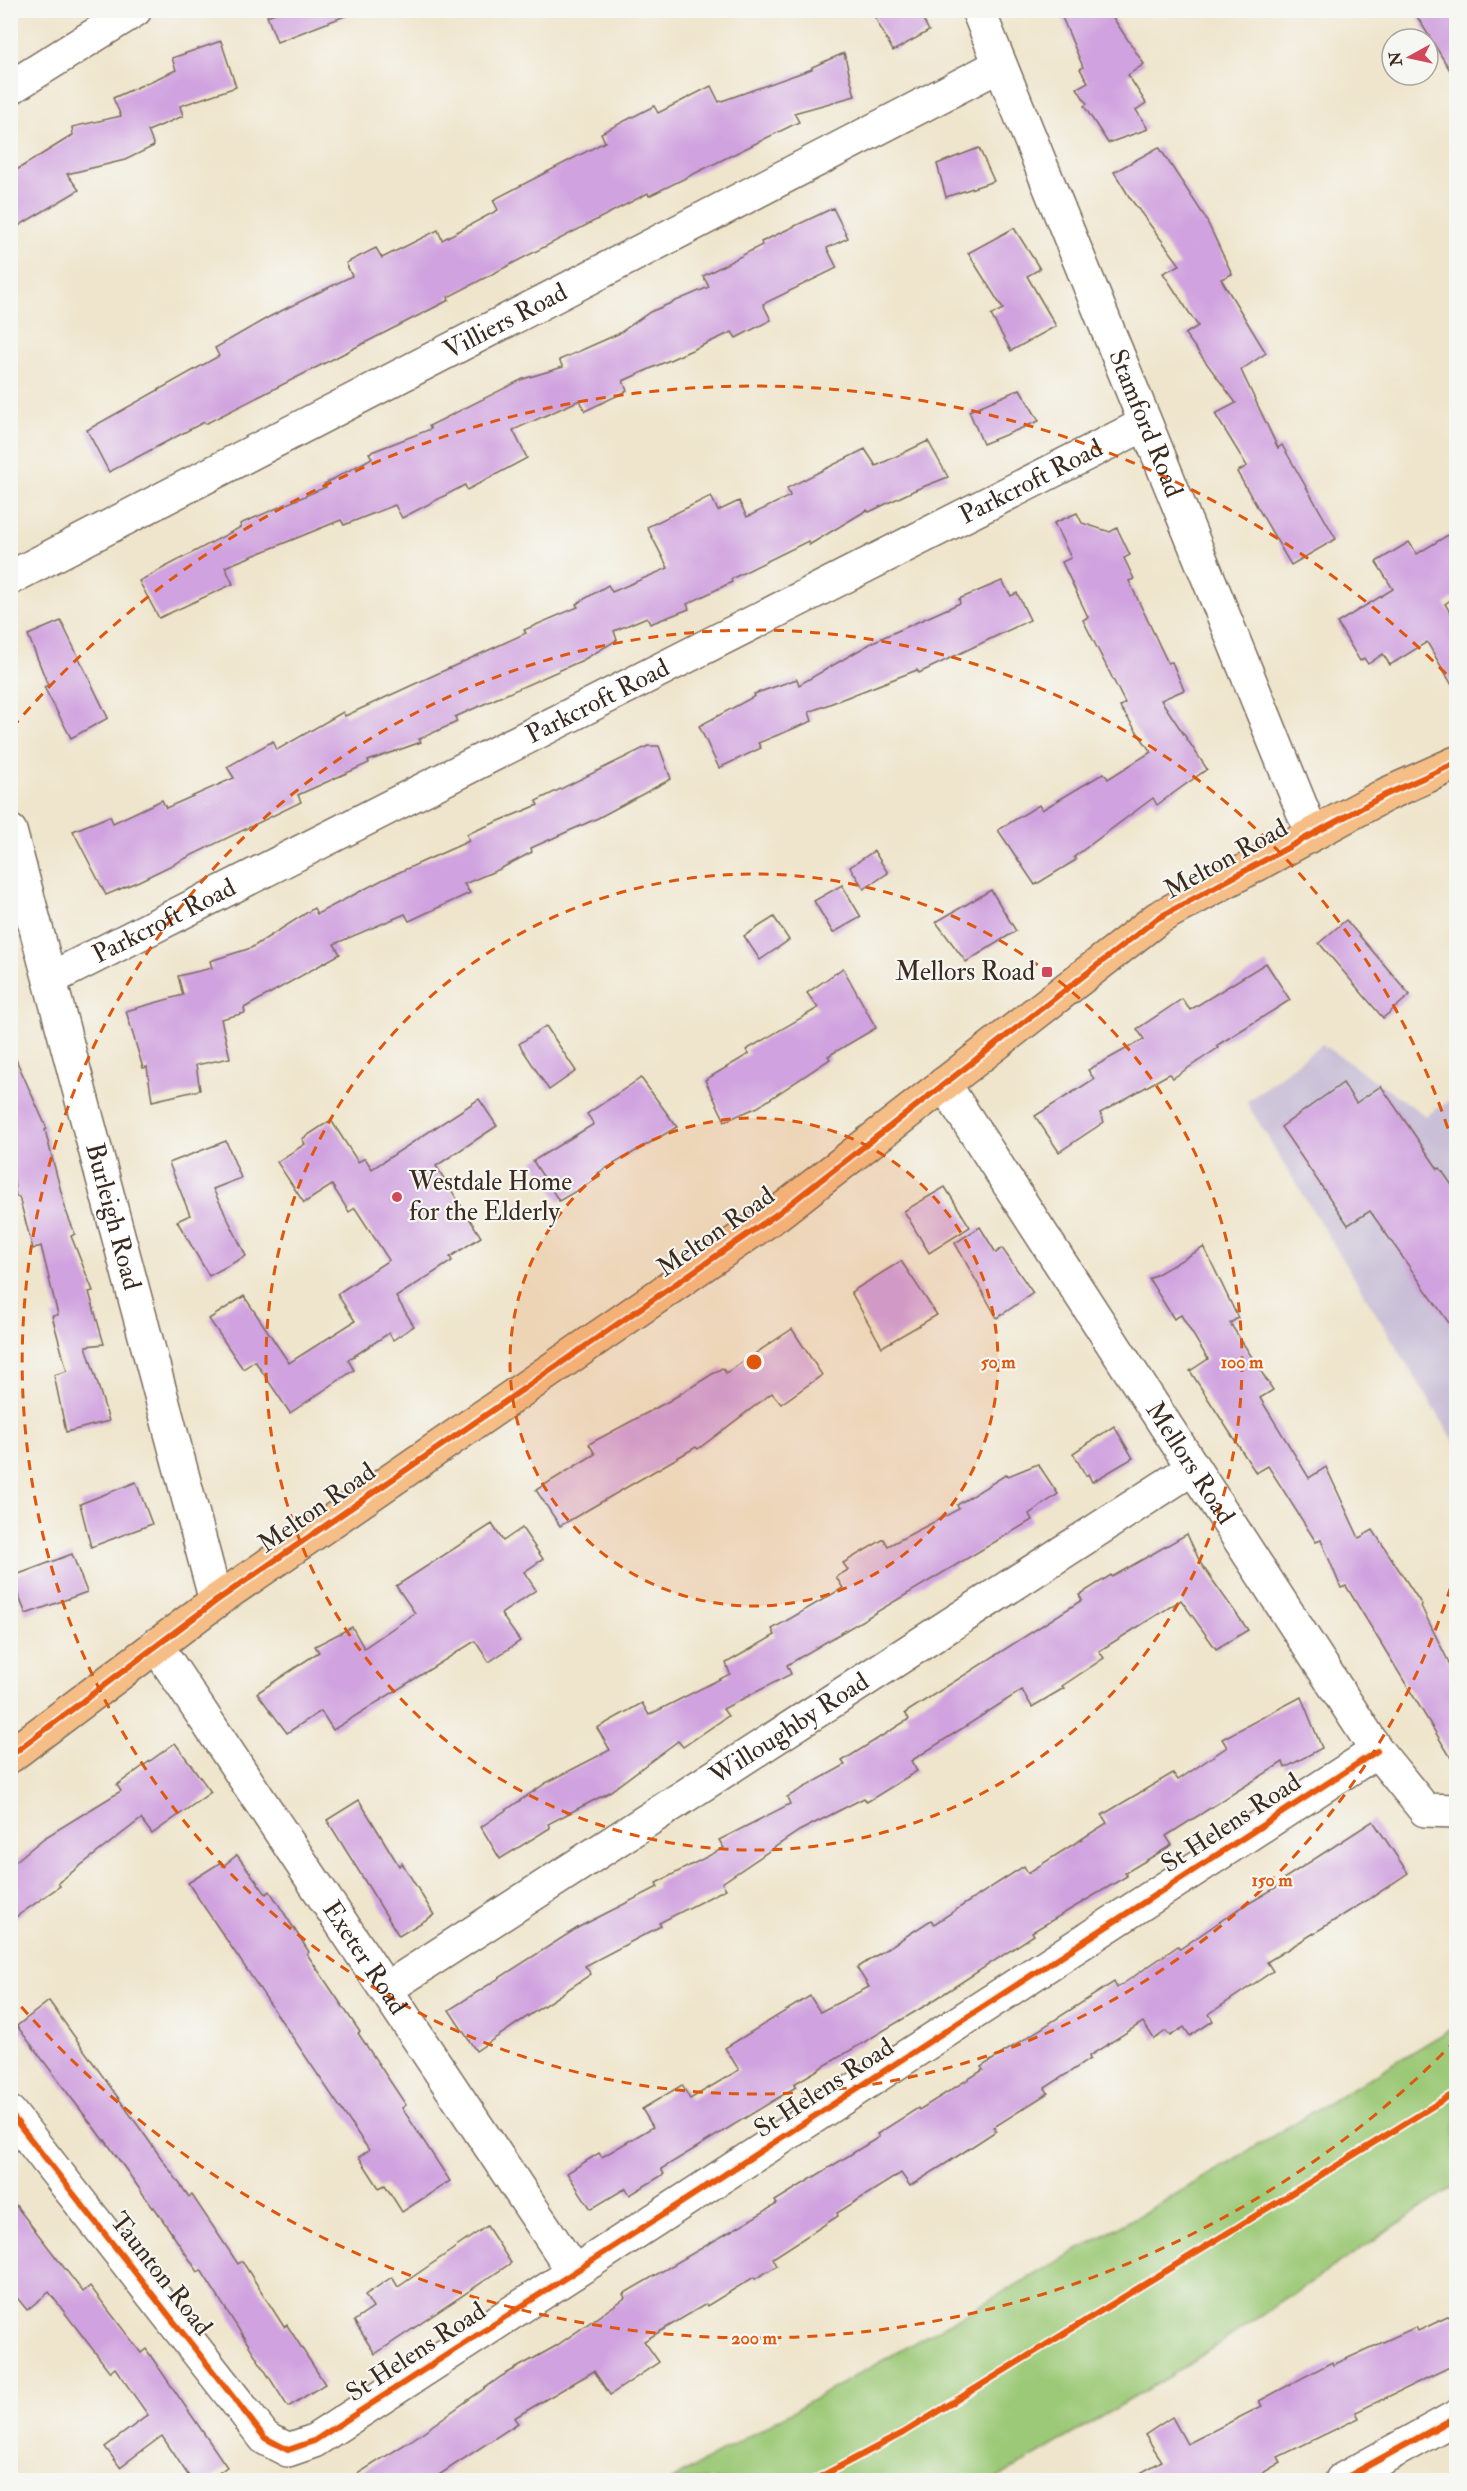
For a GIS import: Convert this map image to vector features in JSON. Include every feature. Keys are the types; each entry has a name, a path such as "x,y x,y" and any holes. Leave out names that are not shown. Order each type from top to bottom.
{"main road":[{"name":"Melton Road","path":"10,1756 216,1601 777,1214 1158,918 1385,795 1456,763"}],"street":[{"path":"10,88 135,10"},
{"name":"Stamford Road","path":"978,10 1312,834"},
{"name":"Villiers Road","path":"10,578 1000,65"},
{"name":"Parkcroft Road","path":"50,979 1145,424"},
{"name":"Burleigh Road","path":"10,831 216,1601"},
{"name":"Mellors Road","path":"944,1084 1377,1751 1425,1810 1456,1811"},
{"name":"Willoughby Road","path":"386,1989 1193,1468"},
{"name":"Exeter Road","path":"156,1644 574,2272"},
{"name":"St Helens Road","path":"288,2450 314,2441 1377,1751"},
{"name":"Taunton Road","path":"10,2113 265,2438 288,2450"},
{"path":"1342,2481 1456,2417"}],"shaded area":[{"path":"1322,1044 1426,1116 1456,1096 1456,1444 1246,1102"}],"green space":[{"path":"1456,2026 1456,2185 1172,2375 994,2480 671,2480 1163,2202"}],"building":[{"path":"283,10 353,10 353,13 277,42 267,16"},
{"path":"871,10 918,10 929,31 893,51"},
{"path":"1059,10 1108,10 1144,64 1128,75 1146,103 1136,110 1148,129 1108,143 1084,106 1087,104 1077,88 1088,82 1080,69 1083,67"},
{"path":"1413,10 1456,10 1456,80 1440,54 1440,27 1423,27"},
{"path":"221,41 236,87 180,106 183,116 148,131 154,146 125,160 67,174 79,190 10,231 10,174 73,135 72,127 121,116 113,98 176,70 172,58"},
{"path":"844,53 855,96 794,113 799,122 649,196 648,193 448,297 449,300 109,472 87,430 219,356 215,348 269,317 352,276 346,263 376,248 382,258 438,230 442,240 498,210 493,200 605,142 601,133 654,106 658,113 711,86 719,102 812,69"},
{"path":"1159,147 1205,217 1232,274 1221,279 1266,353 1241,370 1278,448 1282,445 1336,539 1291,565 1237,472 1247,466 1215,414 1236,403 1185,334 1198,326 1163,273 1180,265 1130,198 1114,172"},
{"path":"979,148 994,181 946,197 937,164"},
{"path":"833,208 848,238 827,248 837,268 763,304 771,320 736,338 732,332 623,381 627,391 585,411 580,400 513,430 527,458 467,490 465,485 402,518 395,505 344,525 341,520 225,567 233,584 159,618 139,581 241,527 240,524 326,487 324,484 372,458 369,453 431,429 429,426 523,379 563,367 559,360 618,334 650,312 709,287 703,276 762,245 761,242"},
{"path":"1014,228 1040,269 1027,276 1056,326 1011,351 991,315 1003,309 968,253"},
{"path":"1020,389 1039,421 983,444 969,411"},
{"path":"928,441 948,477 869,512 867,510 809,545 808,541 731,579 732,582 687,604 689,609 650,624 647,617 614,631 617,640 583,660 455,717 457,722 419,739 421,742 368,761 369,763 298,795 301,802 139,881 106,895 73,831 110,816 113,823 162,800 166,808 234,778 227,767 273,741 277,750 343,712 345,716 526,633 524,630 578,607 576,604 608,585 612,592 668,568 647,527 711,496 718,511 739,501 747,517 790,496 787,488 865,449 876,466"},
{"path":"1077,513 1082,523 1110,532 1117,528 1130,555 1124,558 1134,579 1129,581 1168,663 1172,662 1184,690 1161,700 1207,769 1157,805 1153,798 1074,857 1076,860 1035,885 998,830 1039,805 1042,810 1104,773 1108,779 1151,752 1120,707 1125,703 1083,620 1088,617 1062,562 1071,558 1054,523"},
{"path":"1456,530 1456,596 1445,604 1456,622 1456,692 1427,642 1390,665 1383,654 1368,664 1364,658 1360,661 1337,623 1393,589 1376,562 1409,542 1417,554"},
{"path":"1002,581 1011,596 1017,593 1030,620 919,673 917,670 809,712 812,721 758,743 761,748 719,768 699,726 755,696 754,694 797,679 799,685 875,641 960,603 959,599"},
{"path":"61,621 108,718 71,738 44,687 48,685 28,635"},
{"path":"648,746 659,746 671,779 598,818 531,848 532,852 500,869 464,884 470,893 409,921 405,914 334,944 340,954 244,1008 245,1013 221,1019 230,1058 196,1065 200,1090 152,1101 147,1067 143,1068 126,1011 183,995 178,976 212,968 210,961 251,948 314,908 317,914 384,879 469,841 467,834 538,805 536,801"},
{"path":"874,851 888,873 864,889 850,867"},
{"path":"842,885 861,917 833,933 814,901"},
{"path":"991,890 1016,931 966,962 936,922"},
{"path":"774,917 789,940 760,960 744,936"},
{"path":"1346,920 1410,995 1383,1018 1319,943"},
{"path":"1266,963 1290,1000 1216,1046 1218,1048 1173,1078 1169,1074 1100,1113 1104,1122 1059,1152 1035,1116 1094,1079 1088,1070 1144,1039 1137,1029 1182,999 1190,1010"},
{"path":"843,968 876,1028 828,1056 830,1059 758,1107 725,1121 705,1080 749,1054 746,1050 818,1008 807,993"},
{"path":"546,1026 576,1071 549,1090 519,1044"},
{"path":"10,1046 47,1129 45,1130 66,1211 75,1234 71,1236 93,1291 89,1292 104,1344 86,1346 109,1421 66,1432 54,1375 67,1371 52,1316 58,1315 41,1246 33,1249 19,1197 16,1197 10,1151"},
{"path":"641,1078 677,1127 598,1173 600,1177 559,1201 533,1161 594,1124 587,1114"},
{"path":"1343,1083 1356,1103 1381,1086 1438,1169 1440,1168 1456,1191 1456,1333 1370,1211 1348,1225 1281,1127"},
{"path":"479,1099 497,1126 436,1166 481,1237 450,1257 452,1261 396,1297 414,1326 393,1340 389,1333 348,1360 354,1370 290,1413 255,1361 243,1369 209,1319 244,1296 289,1363 355,1321 337,1294 389,1260 355,1208 349,1212 332,1185 304,1203 277,1162 305,1144 302,1139 331,1120 358,1162 365,1158 372,1169"},
{"path":"226,1141 241,1178 213,1189 246,1256 209,1276 177,1221 190,1215 169,1163"},
{"path":"945,1187 970,1227 929,1253 904,1211"},
{"path":"980,1227 996,1253 1002,1248 1033,1293 997,1318 955,1243"},
{"path":"1204,1247 1238,1318 1230,1323 1273,1390 1260,1398 1309,1478 1326,1467 1359,1538 1373,1530 1422,1605 1456,1677 1456,1766 1346,1586 1341,1588 1321,1540 1316,1542 1268,1466 1256,1473 1190,1371 1208,1359 1181,1315 1174,1319 1149,1279"},
{"path":"901,1261 937,1315 882,1347 851,1292"},
{"path":"792,1329 822,1375 781,1404 772,1393 698,1449 696,1447 560,1526 536,1490 595,1454 589,1444 669,1401 722,1368 726,1373"},
{"path":"1114,1426 1133,1458 1092,1482 1073,1453"},
{"path":"1038,1464 1058,1494 1029,1514 1032,1520 787,1665 791,1674 723,1709 728,1716 683,1747 678,1741 608,1793 548,1824 550,1828 500,1859 481,1827 546,1783 610,1750 597,1728 642,1703 649,1715 730,1674 726,1663 775,1635 772,1629 843,1588 836,1577 848,1570 843,1563 884,1539 888,1546 959,1509 957,1505 1007,1474 1008,1476"},
{"path":"136,1482 152,1524 91,1547 80,1504"},
{"path":"492,1524 503,1541 522,1528 543,1559 524,1572 536,1590 501,1614 520,1641 489,1662 475,1641 333,1730 321,1711 287,1733 257,1693 319,1652 315,1646 352,1627 364,1648 415,1613 396,1586"},
{"path":"1187,1534 1201,1564 1248,1630 1216,1649 1181,1600 1099,1651 1104,1658 1062,1686 1064,1688 1032,1707 1022,1690 911,1761 917,1771 867,1802 864,1798 799,1831 722,1883 726,1889 659,1923 661,1926 585,1966 591,1974 476,2051 449,2010 579,1927 658,1887 656,1883 724,1848 719,1840 790,1804 787,1797 845,1765 842,1761 909,1719 905,1713 1082,1600 1079,1595"},
{"path":"72,1554 87,1592 26,1614 11,1577"},
{"path":"1301,1697 1322,1748 1285,1768 1283,1762 1166,1836 1172,1845 1125,1873 1127,1876 1032,1932 1034,1935 928,2004 794,2084 796,2087 661,2169 664,2174 630,2195 626,2188 591,2209 567,2173 599,2153 602,2157 653,2127 642,2109 682,2085 690,2099 739,2070 725,2048 810,1996 820,2012 869,1987 857,1968 931,1920 934,1924 1024,1866 1028,1873 1107,1823 1102,1815 1173,1773 1178,1780 1227,1747 1222,1739"},
{"path":"175,1743 211,1792 152,1834 141,1819 58,1883 60,1886 10,1921 10,1866 44,1838 121,1791 117,1785"},
{"path":"359,1800 399,1866 402,1863 434,1915 399,1936 327,1820"},
{"path":"1373,1821 1408,1873 1267,1962 1273,1971 1209,2014 1213,2021 1190,2036 1184,2027 1170,2036 1166,2031 1154,2039 1143,2022 1089,2056 1090,2059 1045,2088 1048,2093 994,2127 996,2131 950,2161 910,2186 901,2173 837,2213 838,2216 773,2258 777,2266 644,2341 659,2362 610,2395 594,2371 514,2418 518,2423 430,2481 346,2481 412,2440 502,2376 556,2346 625,2298 623,2294 777,2204 775,2201 879,2137 877,2134 983,2070 981,2067 1114,1982 1117,1988 1178,1946 1180,1949 1234,1912 1287,1881 1285,1878"},
{"path":"237,1855 266,1894 270,1891 309,1952 307,1954 406,2105 402,2108 450,2181 402,2212 385,2185 379,2188 359,2157 369,2150 188,1883 221,1862 223,1866"},
{"path":"49,2001 189,2197 192,2195 238,2264 242,2261 284,2327 287,2325 325,2384 288,2407 201,2270 198,2272 105,2140 17,2026"},
{"path":"10,2198 83,2292 90,2286 141,2353 146,2349 227,2467 207,2481 192,2481 162,2436 120,2467 105,2447 148,2415 115,2368 110,2372 49,2292 27,2310 10,2289"},
{"path":"487,2226 511,2263 375,2354 354,2321 373,2308 365,2295 392,2277 398,2287"},
{"path":"1456,2313 1456,2364 1356,2412 1359,2418 1278,2457 1281,2462 1250,2481 1126,2481 1162,2461 1145,2435 1172,2417 1187,2444 1262,2406 1259,2401 1332,2362 1333,2365 1416,2327 1418,2331"}],"cycle path":[{"path":"10,1756 216,1601 777,1214 1158,918 1385,795 1456,763"},
{"path":"10,2113 265,2438 288,2450 314,2441 1377,1751"},
{"path":"814,2480 903,2433 1456,2092"},
{"path":"1342,2480 1456,2417"}],"place":[{"name":"Mellors Road","path":"1047,972"},
{"name":"Westdale Home for the Elderly","path":"397,1197"}]}
